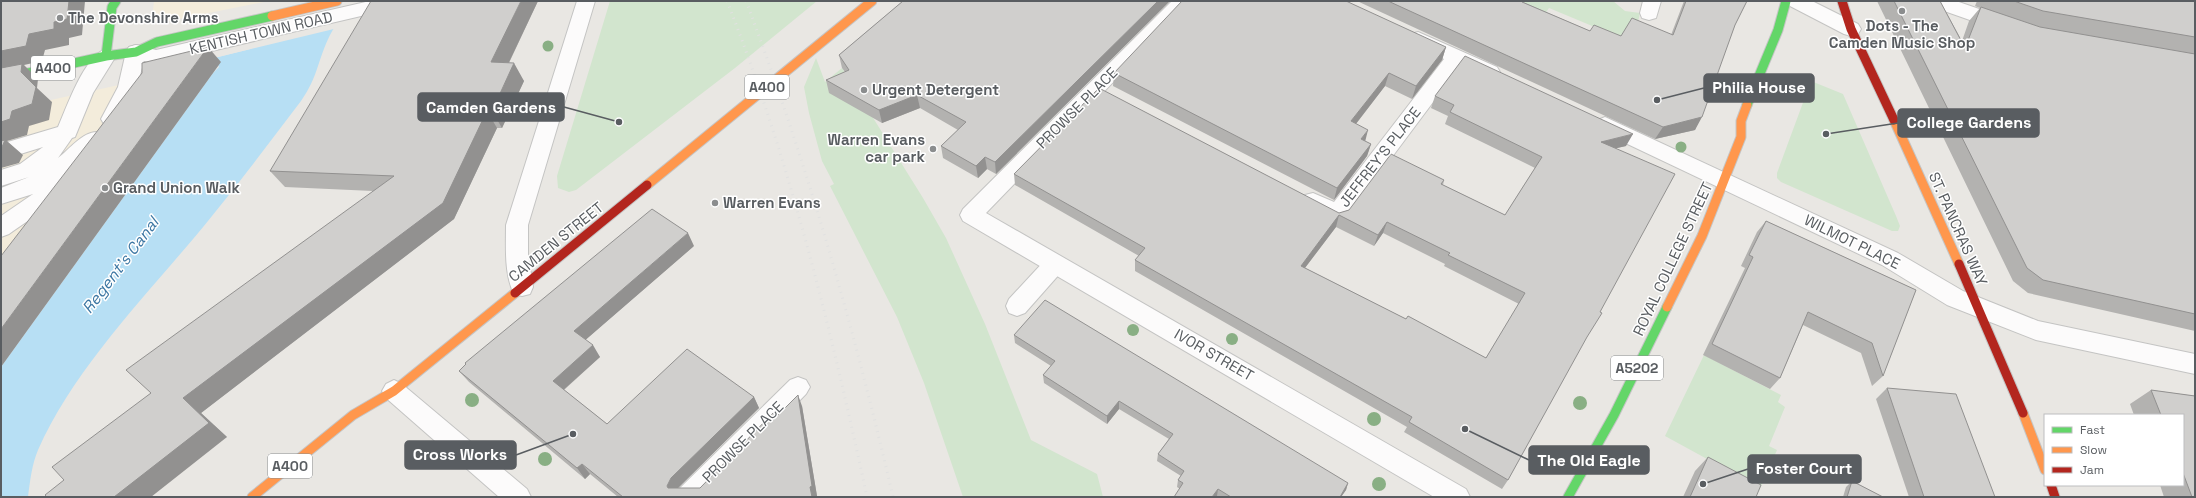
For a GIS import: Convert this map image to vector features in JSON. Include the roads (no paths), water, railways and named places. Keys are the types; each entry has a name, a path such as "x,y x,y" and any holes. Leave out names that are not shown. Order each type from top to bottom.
{"main road":[{"path":"106,56 112,7 116,1"},
{"name":"KENTISH TOWN ROAD","path":"224,34 337,1"},
{"name":"CAMDEN STREET","path":"252,497 353,415 394,391 872,1"},
{"name":"ROYAL COLLEGE STREET","path":"1568,497 1614,415 1702,236 1741,137 1741,121 1778,30 1786,1"},
{"name":"ST. PANCRAS WAY","path":"1842,1 1851,29 1941,221 1986,310 2044,467"},
{"name":"KENTISH TOWN ROAD","path":"1,80 106,56 136,52"},
{"path":"2051,486 2055,497"}],"street":[{"name":"KENTISH TOWN ROAD","path":"136,52 156,57 224,34 374,7 386,1"},
{"path":"522,287 517,254 517,225 586,1"},
{"name":"PROWSE PLACE","path":"971,214 1105,91 1183,1"},
{"path":"1797,1 1851,29"},
{"path":"1937,1 2021,30"},
{"path":"1400,31 1506,80"},
{"path":"1,228 55,189 82,165 96,138 119,108 129,89 136,52"},
{"path":"1,178 25,172 34,167 54,150 68,132 93,70 106,56"},
{"name":"JEFFREY'S PLACE","path":"1297,192 1337,214 1456,57"},
{"name":"WILMOT PLACE","path":"1590,119 1890,259 1944,292 1986,310 2036,330 2195,364"},
{"path":"1,152 68,132"},
{"path":"1,210 30,187 61,168 96,138"},
{"path":"1,196 30,187"},
{"path":"20,238 55,189"},
{"name":"IVOR STREET","path":"971,214 1457,497"},
{"path":"1017,306 1055,264"},
{"name":"PROWSE PLACE","path":"688,497 798,387"},
{"path":"394,391 518,497"}],"water":[{"name":"Regent's Canal","path":"355,1 332,31 311,84 301,101 212,216 94,357 73,387 54,418 38,450 30,479 28,497 1,497 1,367 213,73 219,67 214,58 250,49"}],"railway":[{"path":"727,1 750,61 770,122 807,246 839,371 867,497"},
{"path":"746,1 789,123 828,246 862,371 893,497"}],"place":[{"name":"Dots - The Camden Music Shop","path":"1902,11"},
{"name":"The Devonshire Arms","path":"60,18"},
{"name":"Urgent Detergent","path":"864,90"},
{"name":"Philia House","path":"1657,100"},
{"name":"Camden Gardens","path":"619,122"},
{"name":"College Gardens","path":"1826,134"},
{"name":"Warren Evans car park","path":"933,149"},
{"name":"Grand Union Walk","path":"105,188"},
{"name":"Warren Evans","path":"715,203"},
{"name":"The Old Eagle","path":"1465,429"},
{"name":"Cross Works","path":"573,434"},
{"name":"Foster Court","path":"1703,484"}]}
